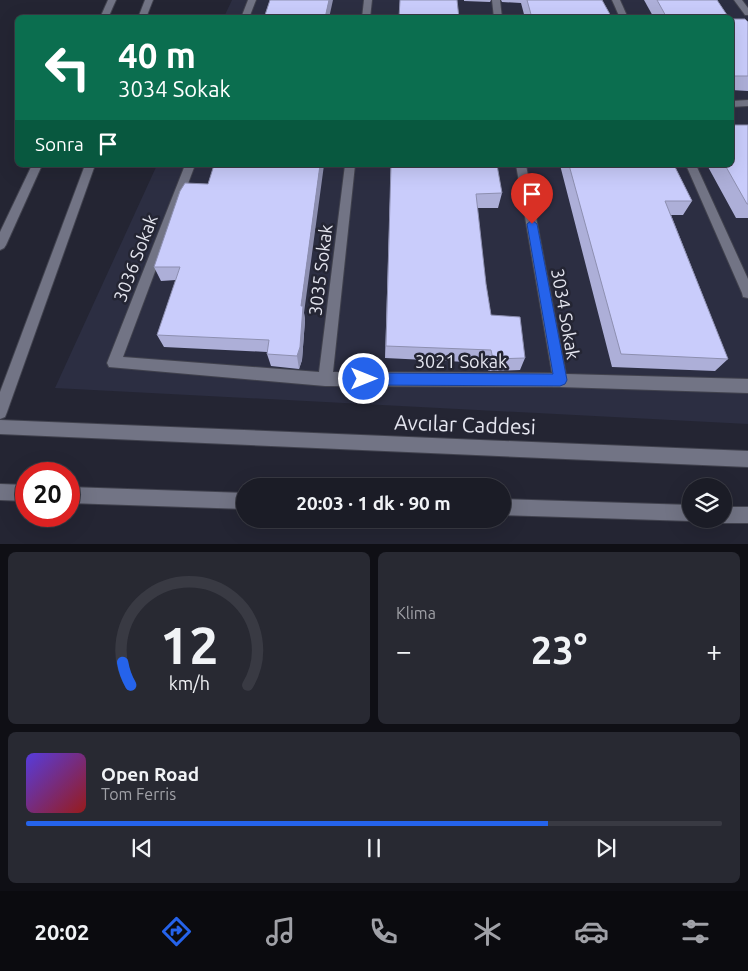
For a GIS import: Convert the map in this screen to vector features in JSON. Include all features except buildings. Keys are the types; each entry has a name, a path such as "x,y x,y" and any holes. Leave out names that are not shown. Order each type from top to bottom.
{"main road":[{"path":"105,15 112,0"},
{"path":"143,15 149,0"},
{"path":"246,15 252,0"},
{"path":"366,15 368,0"},
{"path":"496,0 498,15"},
{"path":"616,0 623,15"},
{"path":"738,0 748,13"},
{"path":"734,104 748,104"},
{"path":"0,245 36,167"},
{"path":"0,412 89,167"},
{"name":"3036 Sokak","path":"114,363 189,167"},
{"name":"3035 Sokak","path":"325,379 350,167"},
{"name":"3034 Sokak","path":"521,167 560,380"},
{"path":"692,167 748,292"},
{"name":"3021 Sokak","path":"114,363 325,379 560,380 748,386"},
{"name":"Avcılar Caddesi","path":"0,427 748,459"},
{"path":"0,492 15,493"},
{"path":"80,495 236,501"},
{"path":"511,507 682,513"},
{"path":"732,514 748,515"}],"shaded area":[{"path":"232,0 748,0 748,424 55,388 156,167 734,167 734,15 225,15"}],"route":[{"path":"364,379 560,380 532,224"}]}
